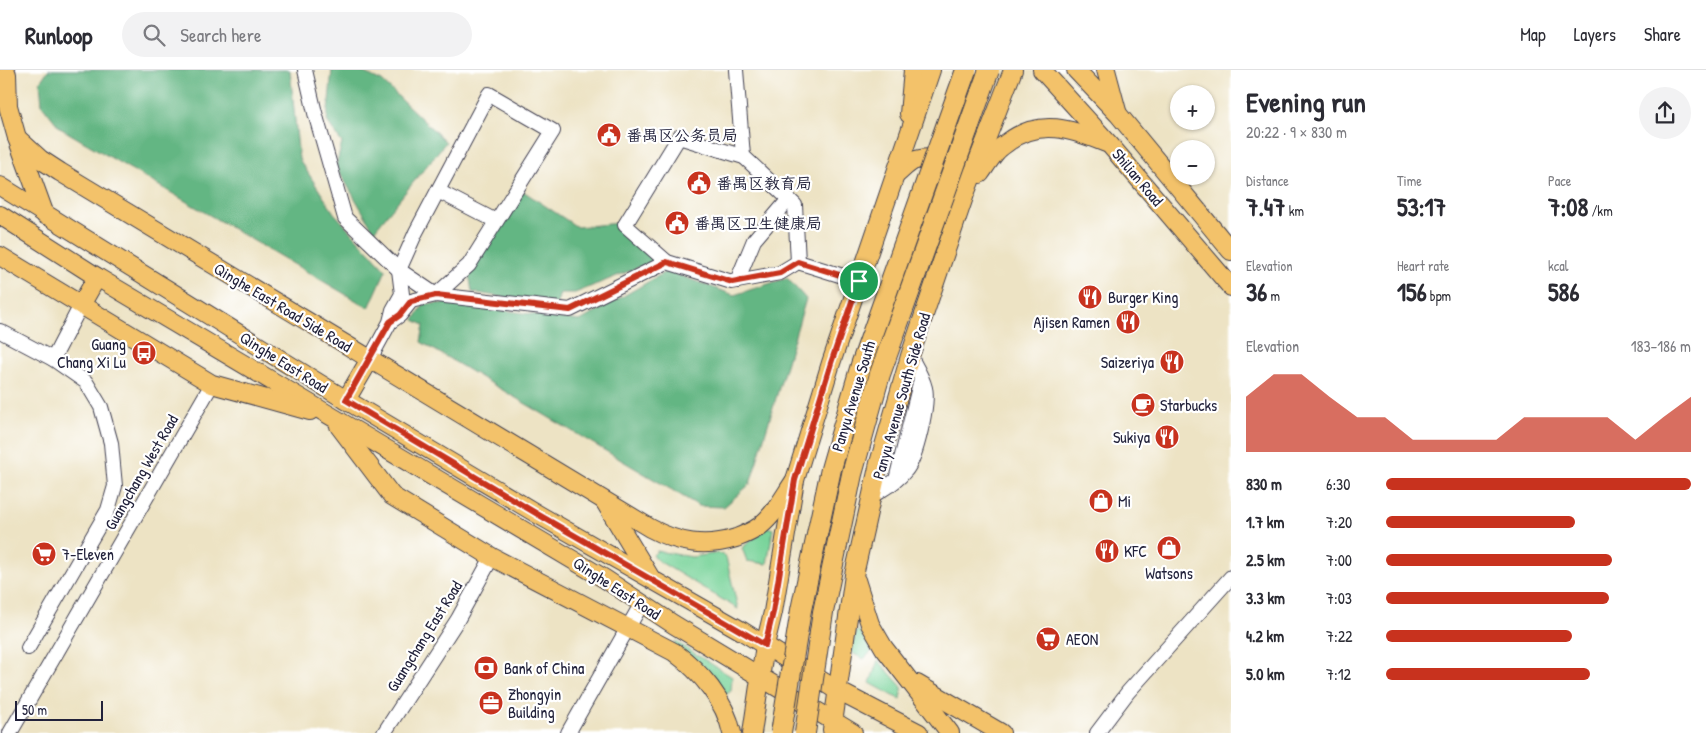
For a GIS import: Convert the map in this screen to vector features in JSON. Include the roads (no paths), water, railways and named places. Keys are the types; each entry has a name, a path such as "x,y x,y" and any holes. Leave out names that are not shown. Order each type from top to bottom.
{"highway":[{"name":"Panyu Avenue South","path":"781,733 801,610 831,469 861,365 966,70"},
{"name":"Panyu Avenue South","path":"805,733 823,612 852,474 880,374 989,70"}],"main road":[{"path":"905,150 913,70"},
{"path":"752,733 765,645 773,612 795,480 831,363 932,70"},
{"name":"Panyu Avenue South Side Road","path":"832,727 854,575 879,463 910,356 965,194 1013,70"},
{"name":"Shilian Road","path":"1042,70 1110,145 1231,286"},
{"name":"Shilian Road","path":"1076,70 1118,114 1231,251"},
{"path":"1106,70 1118,114"},
{"path":"5,76 8,106 17,138 45,215"},
{"path":"965,194 997,151 1014,138 1032,129 1057,128 1081,133 1110,145"},
{"name":"Qinghe East Road Side Road","path":"17,138 60,172 665,536 697,544 712,543 744,535 759,526 772,514 795,480"},
{"path":"897,174 912,161 928,158 943,161 959,174 965,194"},
{"name":"Qinghe East Road","path":"0,186 346,400 539,515 765,645 838,691 919,733"},
{"name":"Qinghe East Road","path":"0,215 8,226 606,579 674,624 797,699 832,727 853,733"},
{"path":"0,256 212,384 332,418 392,496 492,557 674,652 691,664 722,706 732,733"},
{"path":"82,305 97,277"},
{"path":"346,400 370,359"},
{"path":"604,500 651,579"},
{"path":"854,575 870,624 884,648 950,733"},
{"path":"909,679 994,729"}],"street":[{"path":"305,70 314,113 345,218 399,270 436,295"},
{"path":"736,70 744,158"},
{"path":"370,359 390,322 393,310 402,294 399,270 416,232 490,94 552,131 469,265 436,295"},
{"path":"798,262 795,205 744,158 679,137 625,226 667,262 732,282 780,273 798,262 859,281"},
{"path":"438,191 496,222"},
{"path":"737,282 754,240 789,199"},
{"path":"390,322 400,315 411,301 436,295 570,310 667,262"},
{"path":"52,359 82,305"},
{"path":"0,331 52,359 86,382 101,407 111,443 115,486 108,510 28,648"},
{"path":"872,496 896,481 907,470 912,461 925,410 926,390 910,356"},
{"name":"Guangchang West Road","path":"10,733 212,384"},
{"name":"Guangchang East Road","path":"384,733 458,619 492,557"},
{"path":"1097,733 1128,692 1231,576"},
{"path":"568,733 642,603"}],"place":[{"name":"番禺区公务员局","path":"609,135"},
{"name":"番禺区教育局","path":"699,183"},
{"name":"番禺区卫生健康局","path":"677,223"},
{"name":"Burger King","path":"1090,297"},
{"name":"Ajisen Ramen","path":"1128,322"},
{"name":"Guang Chang Xi Lu","path":"144,353"},
{"name":"Saizeriya","path":"1172,362"},
{"name":"Starbucks","path":"1143,405"},
{"name":"Sukiya","path":"1167,437"},
{"name":"Mi","path":"1101,501"},
{"name":"Watsons","path":"1169,548"},
{"name":"KFC","path":"1107,551"},
{"name":"7-Eleven","path":"44,554"},
{"name":"AEON","path":"1048,639"},
{"name":"Bank of China","path":"486,668"},
{"name":"Zhongyin Building","path":"491,703"}]}
